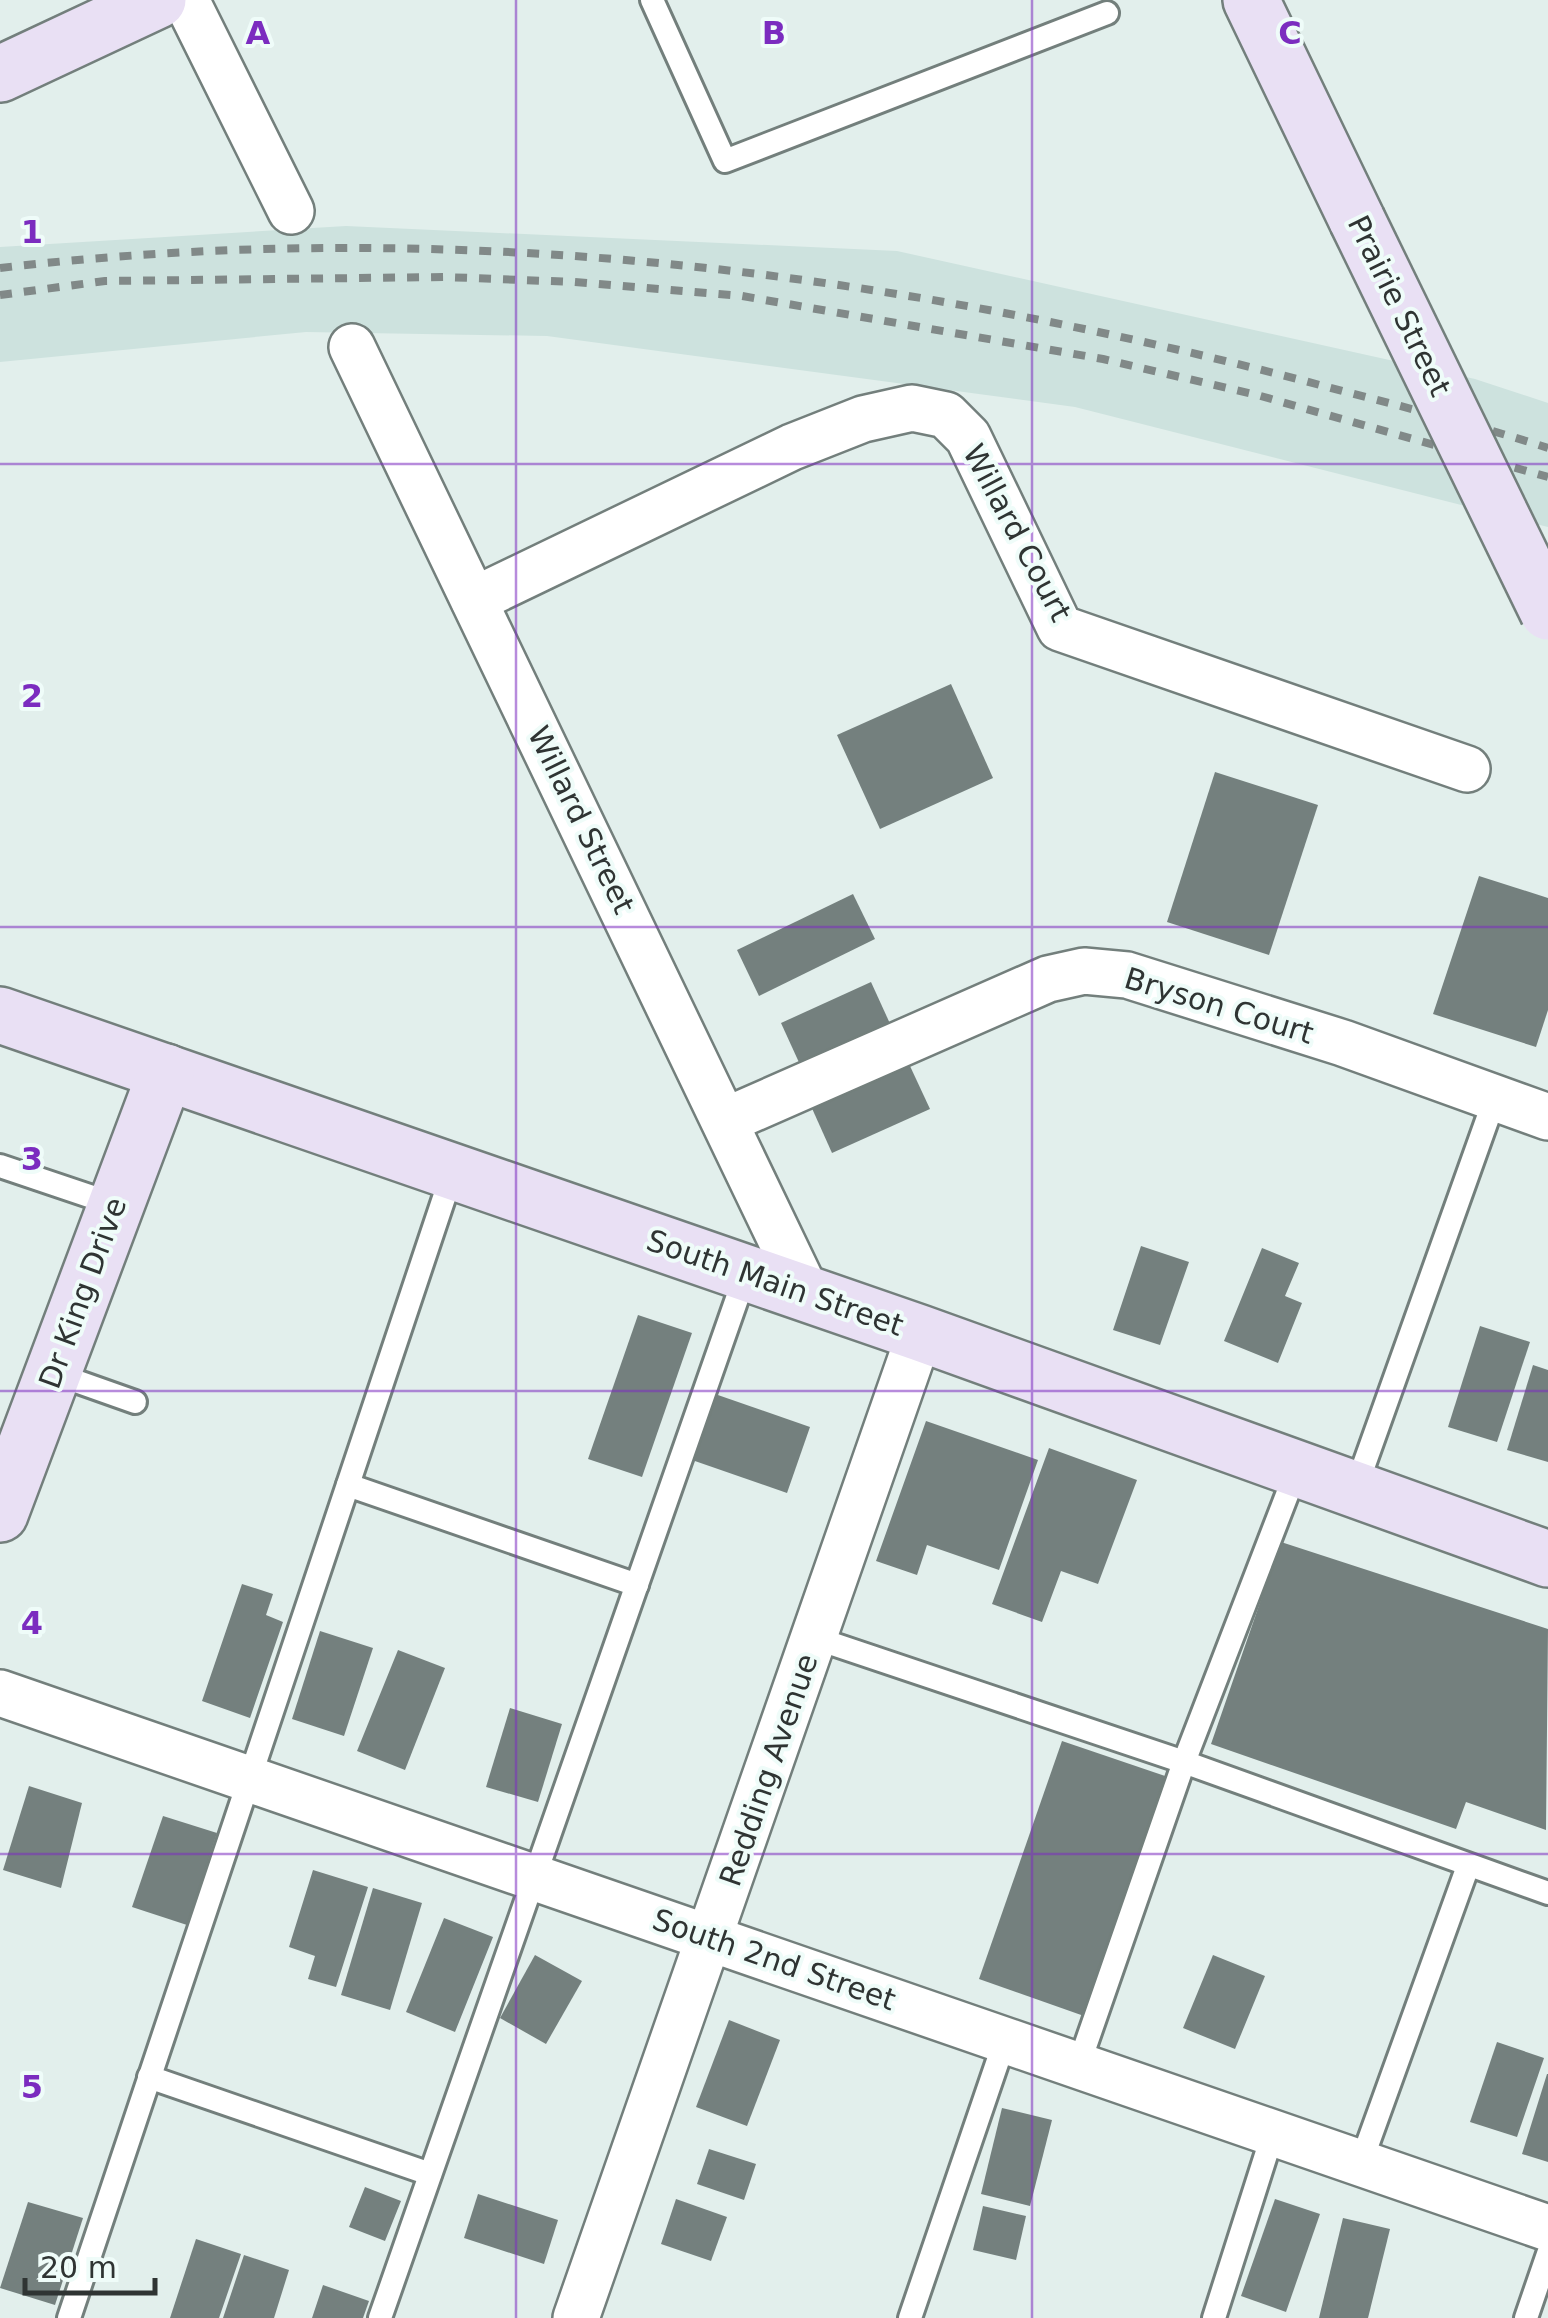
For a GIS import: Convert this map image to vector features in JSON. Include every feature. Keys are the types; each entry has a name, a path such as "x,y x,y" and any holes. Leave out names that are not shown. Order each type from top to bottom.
{"street":[{"path":"0,74 158,0"},
{"path":"186,0 291,211"},
{"name":"Prairie Street","path":"1251,0 1548,612"},
{"name":"Willard Street","path":"352,347 807,1294"},
{"name":"Willard Court","path":"474,600 792,447 863,419 912,408 946,415 968,438 1060,628 1467,769"},
{"name":"Bryson Court","path":"726,1120 1048,980 1084,971 1127,975 1343,1043 1548,1117"},
{"name":"South Main Street","path":"0,1015 807,1294 1548,1559"},
{"name":"Dr King Drive","path":"0,1514 166,1072"},
{"name":"Redding Avenue","path":"576,2318 920,1334"},
{"name":"South 2nd Street","path":"0,1693 1548,2228"}],"lane":[{"path":"652,0 725,162 1107,13"},
{"path":"1355,1490 1495,1098"},
{"path":"0,1166 116,1205"},
{"path":"69,2318 453,1171"},
{"path":"380,2318 746,1273"},
{"path":"53,1373 136,1402"},
{"path":"1079,2064 1184,1762 1297,1469"},
{"path":"348,1485 637,1585"},
{"path":"815,1638 1184,1762 1548,1894"},
{"path":"1360,2165 1468,1866"},
{"path":"910,2318 1005,2040"},
{"path":"149,2077 430,2174"},
{"path":"1214,2318 1273,2132"},
{"path":"1526,2318 1548,2254"}],"shaded area":[{"path":"346,226 897,251 1475,379 1548,403 1548,527 1075,407 547,336 306,332 0,362 0,247"}],"building":[{"path":"951,684 993,778 880,829 837,735"},
{"path":"1215,772 1318,805 1269,955 1167,922"},
{"path":"1479,876 1548,898 1548,1010 1536,1047 1433,1014"},
{"path":"853,894 875,939 759,996 737,950"},
{"path":"871,982 892,1028 802,1069 781,1023"},
{"path":"903,1051 930,1109 832,1153 806,1095"},
{"path":"1141,1246 1189,1262 1160,1345 1113,1330"},
{"path":"1262,1248 1299,1263 1285,1296 1302,1303 1278,1363 1224,1341"},
{"path":"638,1315 692,1333 642,1477 588,1459"},
{"path":"1480,1326 1530,1342 1497,1442 1448,1427"},
{"path":"1533,1365 1548,1370 1548,1462 1507,1450"},
{"path":"715,1394 810,1427 787,1493 692,1460"},
{"path":"926,1421 1038,1460 999,1570 927,1545 917,1575 876,1561"},
{"path":"1049,1448 1137,1480 1098,1584 1061,1571 1042,1622 992,1604"},
{"path":"1281,1542 1548,1629 1546,1830 1466,1802 1456,1829 1211,1744"},
{"path":"242,1584 273,1594 266,1615 283,1622 250,1718 202,1701"},
{"path":"320,1631 373,1648 344,1736 292,1719"},
{"path":"398,1650 445,1668 405,1770 357,1751"},
{"path":"510,1708 562,1724 538,1802 486,1787"},
{"path":"1062,1741 1168,1777 1084,2016 979,1979"},
{"path":"29,1786 82,1803 61,1888 3,1870"},
{"path":"163,1816 217,1833 187,1925 132,1907"},
{"path":"313,1870 368,1887 336,1987 308,1979 315,1956 289,1947"},
{"path":"373,1888 422,1903 390,2010 341,1995"},
{"path":"444,1918 493,1937 455,2032 406,2012"},
{"path":"535,1955 582,1981 546,2044 500,2018"},
{"path":"1213,1955 1265,1976 1235,2049 1183,2028"},
{"path":"729,2020 780,2040 747,2126 696,2107"},
{"path":"1497,2042 1544,2058 1517,2137 1470,2122"},
{"path":"1548,2074 1548,2162 1522,2154"},
{"path":"1002,2108 1052,2120 1030,2206 981,2194"},
{"path":"709,2149 756,2164 744,2200 697,2184"},
{"path":"365,2187 401,2201 385,2241 349,2227"},
{"path":"478,2194 558,2220 544,2264 464,2238"},
{"path":"676,2199 727,2217 711,2261 661,2244"},
{"path":"1275,2199 1320,2214 1286,2312 1241,2296"},
{"path":"28,2202 83,2218 55,2305 0,2288"},
{"path":"983,2206 1026,2216 1016,2260 973,2250"},
{"path":"1343,2218 1390,2229 1368,2318 1319,2318"},
{"path":"196,2239 241,2254 219,2318 170,2318"},
{"path":"244,2255 289,2270 274,2318 223,2318"},
{"path":"323,2285 369,2301 363,2318 312,2318"}],"railway":[{"path":"0,268 166,253 331,248 495,251 658,263 820,282 982,309 1143,342 1305,381 1548,448"},
{"path":"0,295 105,281 445,277 574,282 742,296 1103,359 1257,395 1548,477"}]}
